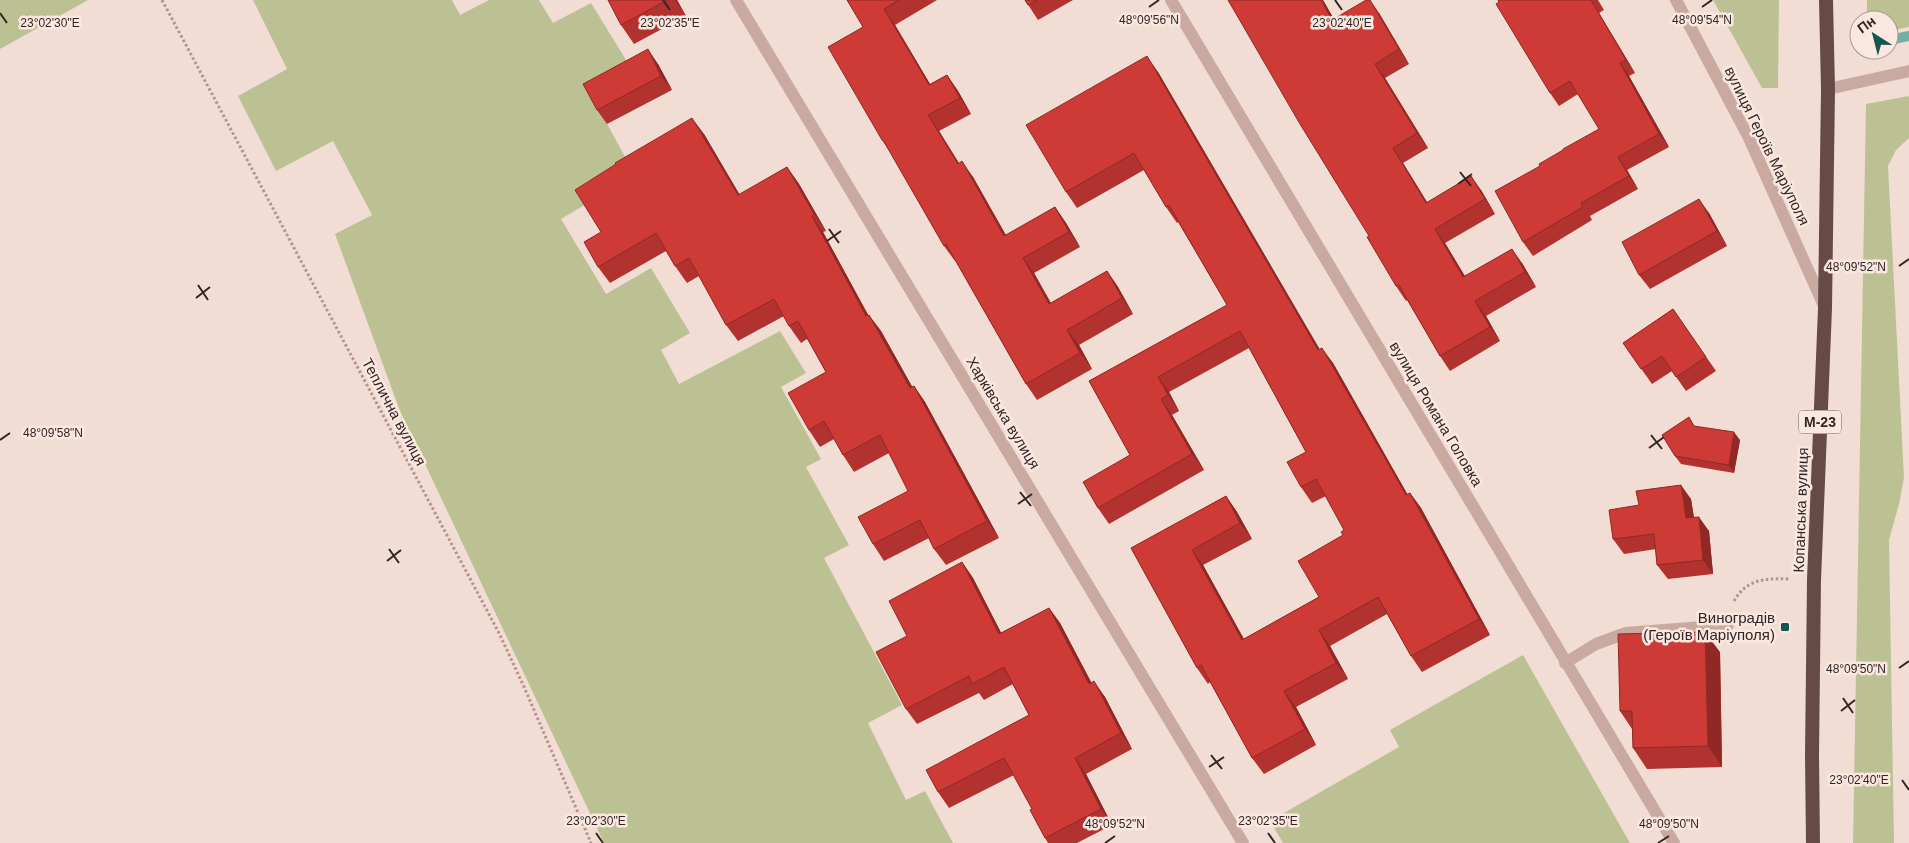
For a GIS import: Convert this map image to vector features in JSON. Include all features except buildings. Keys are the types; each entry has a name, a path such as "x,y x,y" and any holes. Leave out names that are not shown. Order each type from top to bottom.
{"highway":[{"name":"Копанська вулиця","path":"1814,843 1812,755 1814,580 1825,308 1828,89 1826,0"}],"street":[{"name":"Харківська вулиця","path":"736,0 1243,843"},
{"name":"вулиця Романа Головка","path":"1171,0 1674,843"},
{"name":"вулиця Героїв Маріуполя","path":"1676,0 1749,138 1825,308"},
{"path":"1828,89 1909,71"},
{"path":"1565,663 1596,644 1626,633 1728,625"}],"path":[{"name":"Теплична вулиця","path":"162,0 499,633 526,689 591,843"},
{"path":"1728,625 1732,605 1738,593 1755,581 1778,578 1814,580"}],"green space":[{"path":"0,0 88,0 0,49"},
{"path":"253,0 452,0 460,15 489,0 539,0 553,23 591,3 636,76 593,98 635,175 561,219 606,294 651,268 690,333 661,350 679,384 780,331 806,373 781,387 821,459 806,467 849,545 824,558 902,705 868,723 906,800 925,791 953,843 604,843 400,411 335,234 372,215 333,141 276,171 238,96 287,69"},
{"path":"1713,0 1779,0 1778,88 1762,88"},
{"path":"1867,0 1909,0 1909,27 1899,29 1899,10 1867,10"},
{"path":"1909,96 1909,138 1896,150 1888,166 1904,478 1889,540 1894,843 1853,843 1866,104"},
{"path":"1523,655 1630,843 1283,843 1270,821 1399,747 1390,730"}],"waterway":[{"path":"1899,38 1909,36"}],"place":[{"name":"Виноградів (Героїв Маріуполя)","path":"1785,627"}]}
